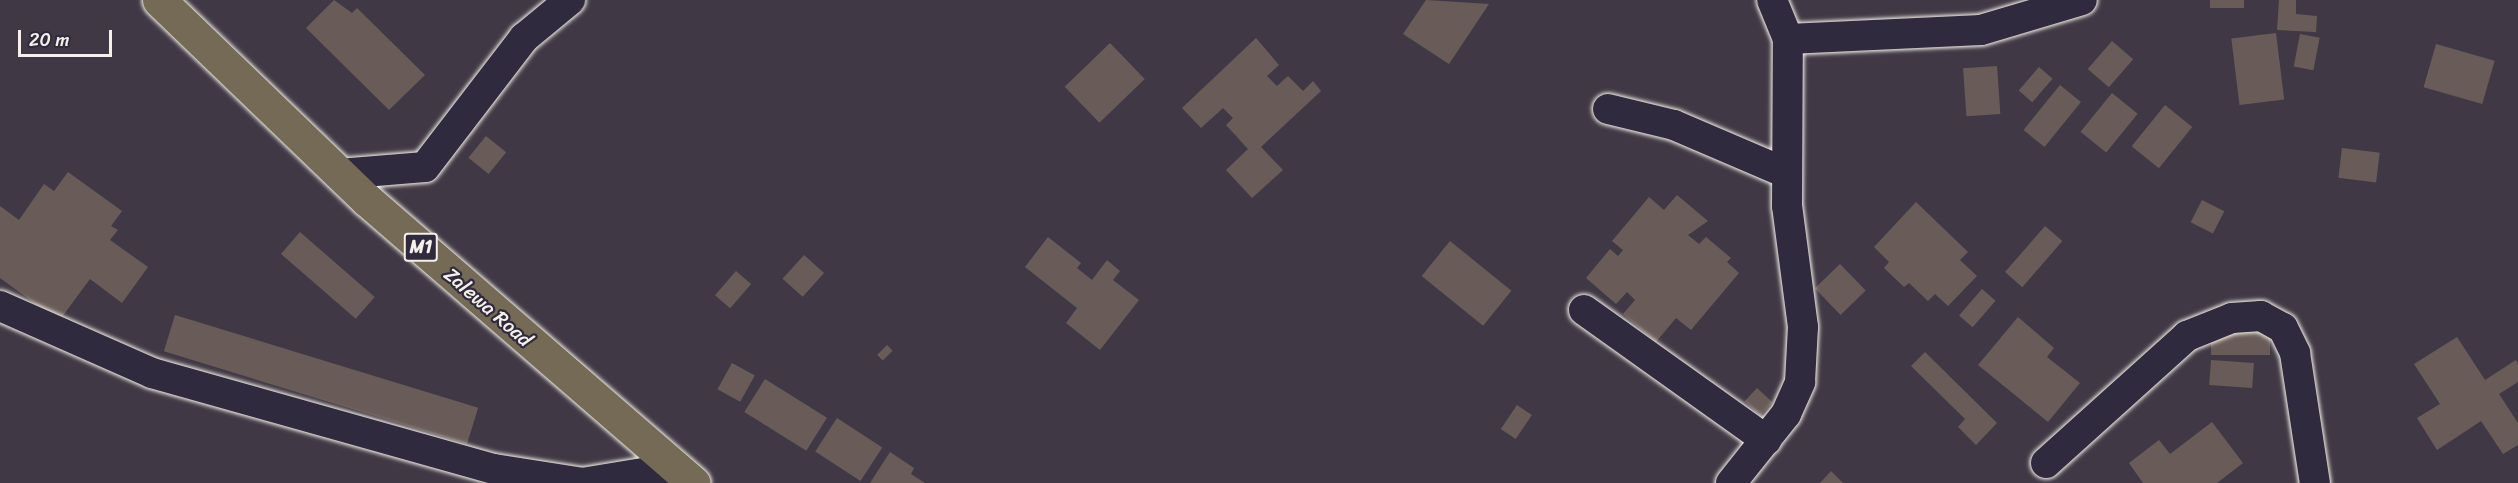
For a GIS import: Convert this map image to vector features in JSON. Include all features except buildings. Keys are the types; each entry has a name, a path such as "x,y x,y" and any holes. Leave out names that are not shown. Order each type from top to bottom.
{"highway":[{"name":"Zalewa Road","path":"159,0 339,174 683,476"}],"street":[{"path":"339,174 425,167 524,38 570,0"},
{"path":"1731,483 1786,414 1800,382 1803,327 1792,266 1786,173 1788,39 1772,0"},
{"path":"1788,39 1981,30 2082,0"},
{"path":"1608,109 1674,125 1786,173"},
{"path":"0,306 152,373 489,476 582,483 683,476"},
{"path":"1584,310 1766,440"},
{"path":"2046,463 2187,336 2232,318 2261,316 2283,328 2295,353 2315,483"}]}
